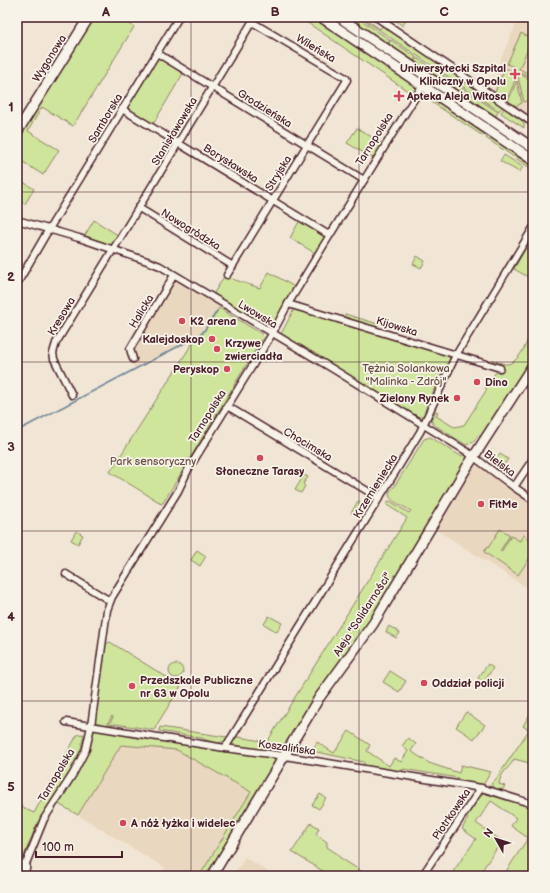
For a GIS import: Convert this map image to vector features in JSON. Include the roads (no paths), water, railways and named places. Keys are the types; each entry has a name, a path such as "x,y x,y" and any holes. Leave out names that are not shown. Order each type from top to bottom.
{"street":[{"name":"Wygonowa","path":"17,132 89,17"},
{"name":"Samborska","path":"17,284 48,230 179,17"},
{"path":"321,17 533,160"},
{"path":"339,17 533,148"},
{"path":"376,17 533,123"},
{"name":"Wileńska","path":"252,22 347,80"},
{"name":"Stanisławowska","path":"113,250 252,22"},
{"name":"Grodzieńska","path":"157,53 364,180"},
{"name":"Tarnopolska","path":"23,876 21,864 44,819 80,762 86,749 107,610 110,601 178,491 188,470 272,334 288,304 428,77"},
{"name":"Stryjska","path":"227,276 347,80"},
{"name":"Borysławska","path":"122,109 330,236"},
{"name":"Nowogródzka","path":"139,208 232,266"},
{"name":"Lwowska","path":"17,220 150,262 333,369 474,456"},
{"name":"Krzemieniecka","path":"226,748 424,426 456,355 533,228"},
{"name":"Kresowa","path":"72,395 54,359 54,348 113,250"},
{"name":"Halicka","path":"132,359 130,349 174,275"},
{"name":"Kijowska","path":"288,304 500,368"},
{"name":"Aleja \"Solidarności\"","path":"212,876 320,698 373,624 474,456 533,365"},
{"name":"Chocimska","path":"227,406 379,498"},
{"name":"Bielska","path":"474,456 533,500"},
{"path":"514,487 533,459"},
{"path":"66,574 110,601"},
{"name":"Koszalińska","path":"66,722 480,788"},
{"name":"Piotrkowska","path":"422,876 480,788 533,804"}],"waterway":[{"path":"17,431 202,334 217,311"}],"place":[{"name":"Uniwersytecki Szpital Kliniczny w Opolu","path":"515,74"},
{"name":"Apteka Aleja Witosa","path":"399,96"},
{"name":"K2 arena","path":"182,321"},
{"name":"Kalejdoskop","path":"212,339"},
{"name":"Krzywe zwierciadła","path":"217,349"},
{"name":"Peryskop","path":"227,369"},
{"name":"Dino","path":"477,382"},
{"name":"Zielony Rynek","path":"457,398"},
{"name":"Słoneczne Tarasy","path":"260,458"},
{"name":"FitMe","path":"481,504"},
{"name":"Oddział policji","path":"424,683"},
{"name":"Przedszkole Publiczne nr 63 w Opolu","path":"132,686"},
{"name":"A nóż łyżka i widelec","path":"123,823"}],"park label":[{"name":"Tężnia Solankowa \"Malinka - Zdrój\"","path":"406,374"},
{"name":"Park sensoryczny","path":"153,461"}]}
